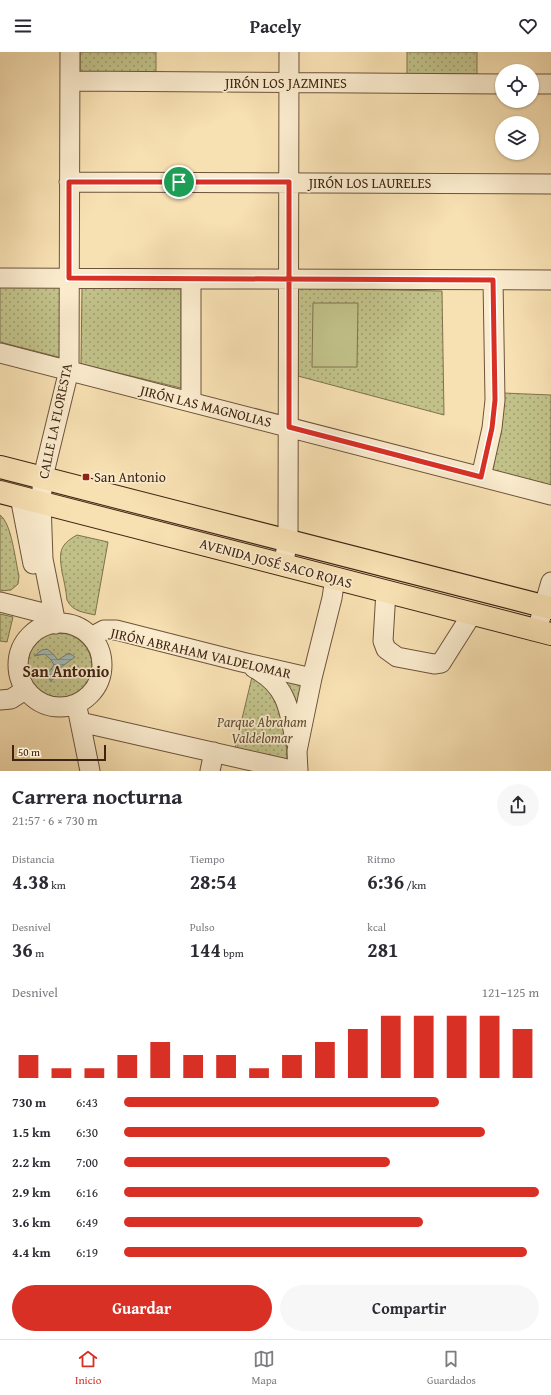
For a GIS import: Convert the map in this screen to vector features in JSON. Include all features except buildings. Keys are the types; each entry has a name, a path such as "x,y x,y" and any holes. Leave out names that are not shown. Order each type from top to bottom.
{"main road":[{"name":"AVENIDA JOSÉ SACO ROJAS","path":"0,467 548,607"},
{"name":"AVENIDA JOSÉ SACO ROJAS","path":"20,497 544,632"}],"street":[{"name":"CALLE LA FLORESTA","path":"48,621 20,497 43,477 69,370 70,52"},
{"path":"283,565 288,541 289,52"},
{"name":"JIRÓN LOS JAZMINES","path":"70,81 495,84"},
{"path":"539,84 551,84"},
{"name":"JIRÓN LOS LAURELES","path":"69,182 551,184"},
{"path":"0,278 551,280"},
{"path":"191,279 191,402"},
{"path":"481,477 492,428 495,400 493,280"},
{"name":"JIRÓN LAS MAGNOLIAS","path":"0,353 551,495"},
{"path":"297,751 312,678 332,598 335,578"},
{"path":"544,632 551,582"},
{"path":"386,591 383,641 386,649 397,656 434,664 441,663 472,614"},
{"path":"0,602 48,621 68,624 81,629 91,637 98,648 102,660 101,673 97,685 89,696 72,705 55,707 44,704 25,690 20,679 17,666 19,654 24,642 32,633 48,621"},
{"name":"JIRÓN ABRAHAM VALDELOMAR","path":"91,637 104,630 116,630 312,678"},
{"path":"80,722 297,771 297,751 291,716 282,692 265,674 242,662"},
{"path":"0,700 11,699 25,690"},
{"path":"72,705 80,722 90,771"},
{"path":"72,705 79,771"},
{"path":"210,771 214,752"}],"green space":[{"path":"80,52 156,52 156,76 80,75"},
{"path":"407,52 477,52 477,74 407,74"},
{"path":"0,287 60,287 62,358 0,342"},
{"path":"82,288 181,289 181,388 81,364"},
{"path":"298,288 442,291 444,415 298,376"},
{"path":"313,303 358,303 357,367 312,367"},
{"path":"503,393 551,395 551,487 491,471"},
{"path":"0,515 4,520 10,534 19,576 18,584 11,590 0,591"},
{"path":"77,535 108,542 95,615 75,609 67,600 61,565 61,554 67,542"},
{"path":"0,614 13,617 7,642 0,641"},
{"path":"59,633 72,636 82,643 89,653 92,666 89,679 82,689 72,696 59,699 46,696 36,689 29,679 26,666 29,653 36,643 46,636"},
{"path":"275,674 305,684 299,717"},
{"name":"Parque Abraham Valdelomar","path":"252,677 270,691 279,702 283,714 287,760 235,748"}],"water":[{"path":"47,649 58,660 69,653 75,657 61,667 51,682 47,675 54,665 51,660 45,654 34,656 42,650"}],"place":[{"name":"San Antonio","path":"86,477"}],"district":[{"name":"San Antonio","path":"66,671"}],"route":[{"path":"179,182 69,182 69,278 191,279 289,279 340,279 493,280 495,400 492,428 481,477 289,427 289,279 289,182 179,182"}]}
